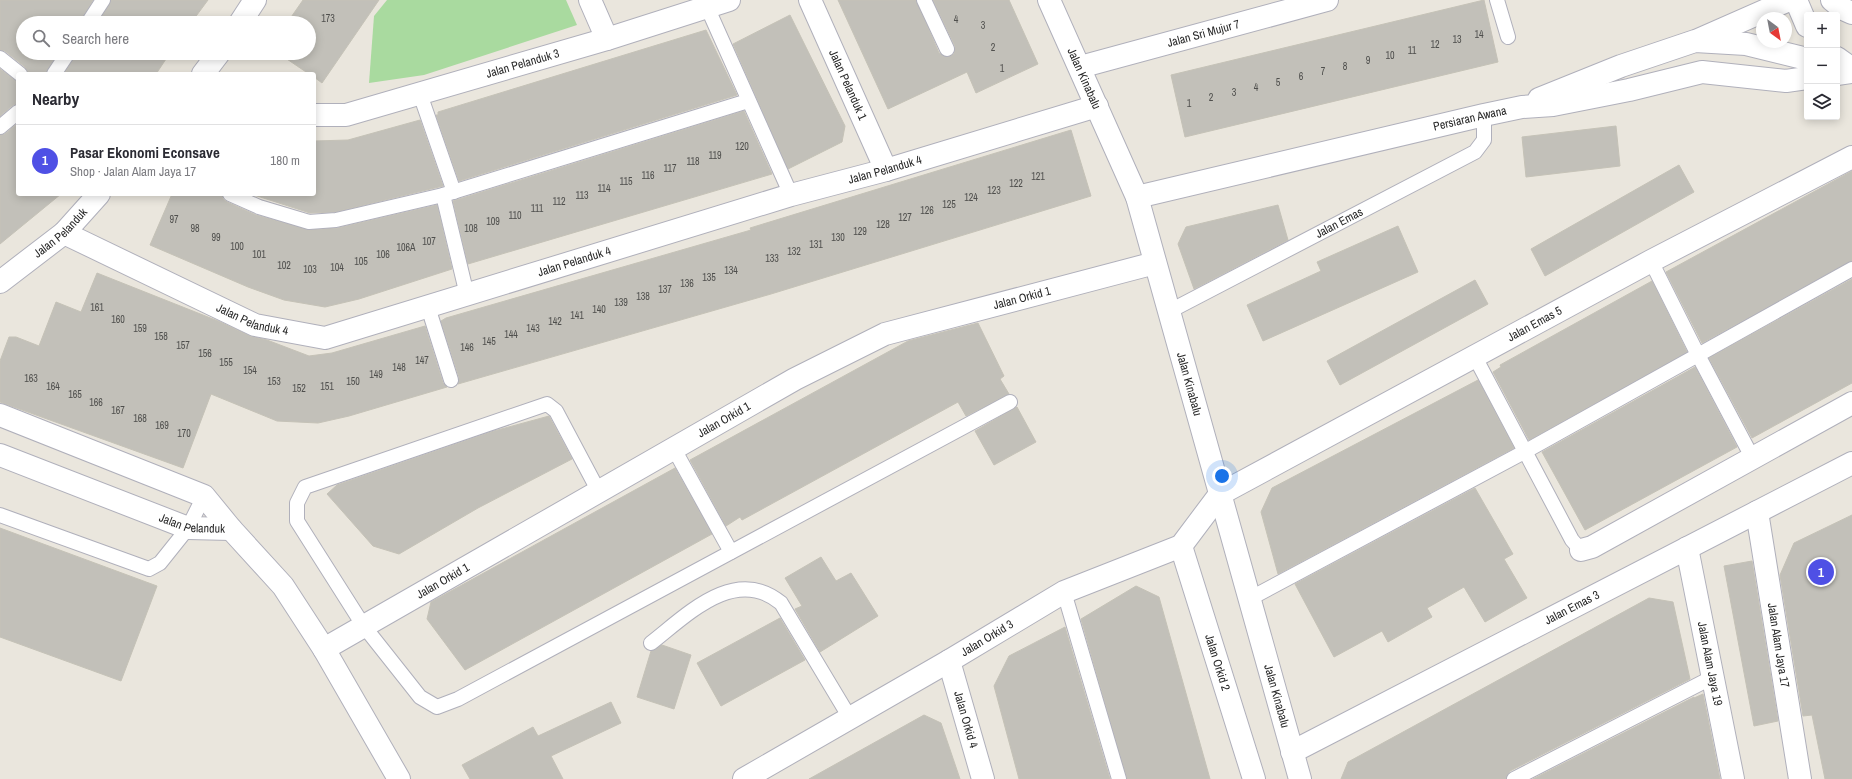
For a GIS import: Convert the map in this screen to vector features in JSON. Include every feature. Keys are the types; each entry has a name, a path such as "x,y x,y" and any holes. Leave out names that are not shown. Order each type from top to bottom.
{"street":[{"path":"245,16 256,0"},
{"path":"590,0 607,39"},
{"name":"Jalan Pelanduk 3","path":"316,115 346,115 607,39 706,4 729,0"},
{"name":"Jalan Pelanduk 1","path":"810,0 886,170"},
{"name":"Jalan Kinabalu","path":"1049,0 1137,197 1300,779"},
{"name":"Jalan Sri Mujur 7","path":"1080,67 1328,0"},
{"path":"1522,107 1554,92 1621,66 1696,41 1789,0"},
{"path":"1796,0 1804,19"},
{"path":"1832,0 1843,10 1852,13"},
{"path":"1696,41 1746,44 1804,58"},
{"path":"1840,61 1852,71"},
{"path":"1840,73 1852,71"},
{"name":"Persiaran Awana","path":"1137,197 1484,115 1522,107 1553,105 1629,90 1702,72 1786,81 1804,78"},
{"name":"Jalan Pelanduk 4","path":"64,233 255,325 325,338 791,195 886,170 1097,106"},
{"name":"Jalan Emas 5","path":"1220,494 1475,357 1651,260 1852,157"},
{"name":"Jalan Pelanduk","path":"0,282 64,233 97,196"},
{"name":"Jalan Orkid 1","path":"324,649 363,625 599,492 795,379 885,334 1155,263"},
{"path":"1581,550 1592,547 1752,457 1852,403"},
{"name":"Jalan Pelanduk","path":"0,415 204,496 231,530"},
{"name":"Jalan Pelanduk","path":"0,454 188,528 231,530"},
{"name":"Jalan Emas 3","path":"1292,752 1852,463"},
{"path":"1181,546 1220,494"},
{"name":"Jalan Alam Jaya 17","path":"1756,512 1800,779"},
{"path":"231,530 283,586 324,649 399,779"},
{"name":"Jalan Orkid 3","path":"744,779 949,661 1064,592 1181,546"},
{"name":"Jalan Orkid 2","path":"1181,546 1254,779"},
{"name":"Jalan Alam Jaya 19","path":"1687,548 1733,779"},
{"name":"Jalan Orkid 4","path":"949,661 983,779"}],"lane":[{"path":"93,16 103,0"},
{"path":"924,0 947,49"},
{"path":"1497,0 1508,37"},
{"path":"706,4 791,195"},
{"path":"0,58 18,72"},
{"path":"55,72 63,60"},
{"path":"420,94 448,194 467,295"},
{"path":"234,196 259,207 309,222 336,220 448,194 748,101"},
{"path":"0,127 16,114"},
{"name":"Jalan Emas","path":"1168,312 1475,152 1484,140 1484,115"},
{"path":"1651,260 1698,355 1752,457"},
{"path":"1249,599 1526,451 1852,269"},
{"path":"428,307 451,380"},
{"path":"1475,357 1572,540 1581,550"},
{"path":"599,492 556,411 548,404 305,486 297,502 297,521 363,625 420,698 437,707 458,699 1010,402"},
{"path":"674,449 731,552"},
{"path":"0,515 148,569 160,563 188,528 204,496"},
{"path":"651,643 692,611 712,598 730,590 746,588 772,595 781,603 850,718"},
{"path":"1064,592 1119,779"},
{"path":"1514,779 1713,677"}],"green space":[{"path":"387,0 566,0 577,25 424,75 369,83 374,16"}],"building":[{"path":"0,0 93,0 84,16 16,16 16,60 5,51 0,50"},
{"path":"111,0 208,0 196,16 102,16"},
{"path":"303,0 379,0 322,83 316,78 316,72 306,72 288,60 316,60 316,16 292,16"},
{"path":"838,0 916,0 939,53 947,57 954,54 955,46 933,0 1009,0 1038,64 976,93 967,72 888,109"},
{"path":"1484,0 1498,62 1185,137 1171,75"},
{"path":"790,15 845,126 842,142 788,169 733,44"},
{"path":"706,30 737,95 459,181 436,115 438,115 438,112"},
{"path":"16,60 54,60 47,72 27,72 25,67"},
{"path":"72,60 165,60 157,72 65,72"},
{"path":"0,69 16,81 16,104 13,105 0,116"},
{"path":"744,111 772,174 468,264 453,201"},
{"path":"420,120 443,186 335,212 310,213 257,196 316,196 316,141 348,140"},
{"path":"16,125 16,196 59,196 0,244 0,135 5,134"},
{"path":"1616,126 1620,166 1526,177 1522,137"},
{"path":"1071,130 1091,196 771,294 458,384 459,377 441,321 446,318 751,230 750,228"},
{"path":"1679,165 1694,192 1545,276 1531,249"},
{"path":"1852,171 1852,261 1702,343 1666,272"},
{"path":"171,196 222,196 223,199 227,202 256,215 309,230 338,228 437,205 452,269 359,299 325,307 284,300 248,287 150,245"},
{"path":"1278,205 1288,240 1194,289 1178,244 1186,227"},
{"path":"1398,226 1418,272 1263,341 1247,305 1321,271 1317,262"},
{"path":"97,273 218,321 250,336 267,340 309,356 332,353 425,326 443,383 447,387 349,416 318,423 277,421 211,394 183,468 0,402 0,361 9,337 16,337 39,346 56,302 81,312"},
{"path":"1852,279 1852,383 1752,438 1709,358"},
{"path":"1475,280 1488,304 1340,385 1327,361"},
{"path":"1652,281 1687,352 1529,440 1493,372 1501,367 1500,365"},
{"path":"978,323 1004,376 1000,379 1009,394 966,416 958,402 742,520 740,517 726,526 690,460 908,341"},
{"path":"1695,367 1737,447 1585,530 1542,452"},
{"path":"1478,380 1514,448 1278,574 1261,512 1272,488"},
{"path":"1017,407 1036,442 994,465 975,431"},
{"path":"549,416 572,459 478,508 399,554 373,546 327,494 337,485 494,431"},
{"path":"675,468 712,534 465,670 427,619 431,602"},
{"path":"1475,488 1513,554 1504,559 1527,598 1485,622 1464,587 1427,608 1432,617 1388,642 1382,631 1334,657 1295,584"},
{"path":"1852,515 1852,779 1825,779 1812,715 1803,716 1780,575 1794,543"},
{"path":"0,528 157,586 121,681 0,637"},
{"path":"821,557 836,581 851,573 878,616 820,652 795,609 802,606 785,578"},
{"path":"1752,561 1778,721 1754,726 1724,566"},
{"path":"1136,586 1159,597 1210,779 1127,779 1081,619"},
{"path":"1649,598 1673,602 1690,679 1510,771 1506,779 1341,779 1348,762"},
{"path":"780,618 805,660 721,706 697,663"},
{"path":"1065,627 1110,779 1019,779 994,686 1009,656"},
{"path":"662,645 691,655 674,709 637,697 651,651"},
{"path":"1703,694 1720,779 1533,779 1694,697"},
{"path":"611,702 621,723 551,756 563,779 470,779 462,765 533,727 538,736"},
{"path":"924,715 941,723 960,779 809,779"}],"place":[{"name":"Pasar Ekonomi Econsave","path":"1821,572"}]}
